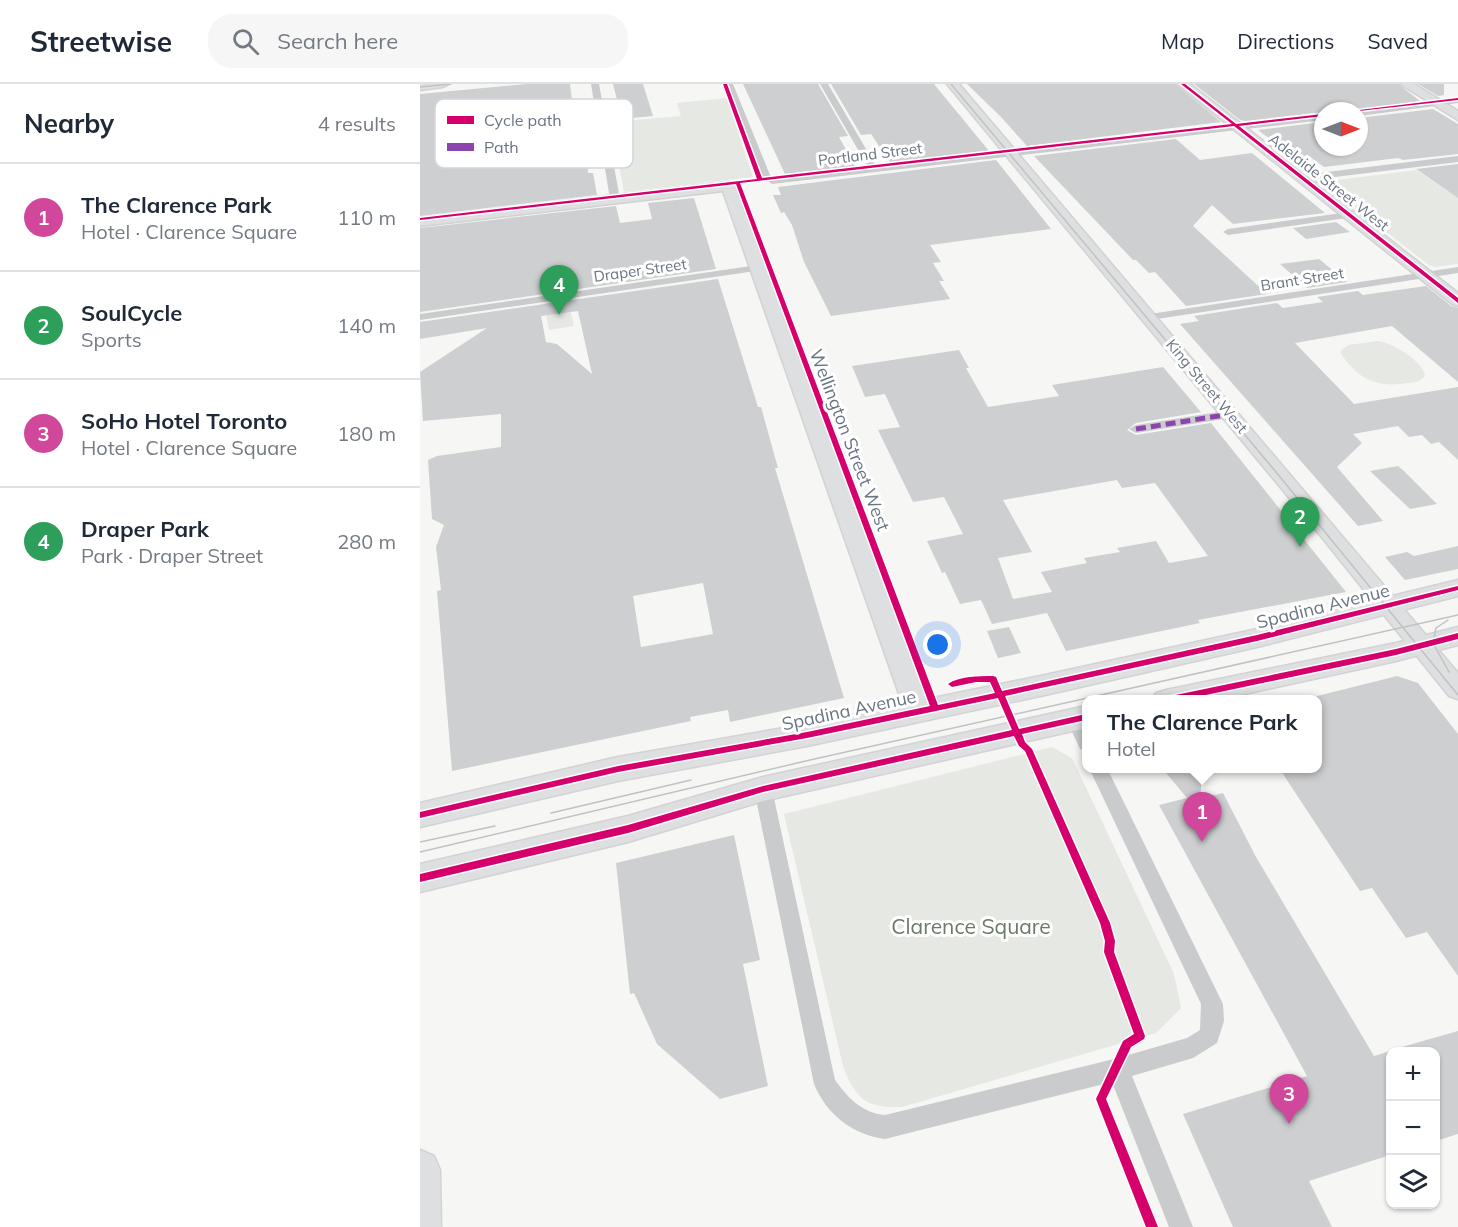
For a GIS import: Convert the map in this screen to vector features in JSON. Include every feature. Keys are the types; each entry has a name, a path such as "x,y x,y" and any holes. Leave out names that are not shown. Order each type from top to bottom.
{"main road":[{"path":"420,86 443,84"},
{"name":"King Street West","path":"953,84 1231,414 1458,690"},
{"name":"Adelaide Street West","path":"1184,84 1458,301"},
{"path":"1406,84 1458,116"},
{"name":"Wellington Street West","path":"615,200 728,186 918,711"},
{"path":"420,222 615,200"},
{"name":"Spadina Avenue","path":"420,815 618,769 918,711 1238,642 1458,588"},
{"path":"1185,695 1421,646 1458,636"},
{"path":"420,878 628,829 763,789 1082,727"},
{"path":"420,1170 421,1227"}],"street":[{"path":"595,84 598,99"},
{"name":"Portland Street","path":"729,84 766,176 772,181 1314,118"},
{"path":"824,84 874,170"},
{"path":"1368,112 1458,101"},
{"path":"1302,178 1458,159"},
{"path":"609,168 615,200"},
{"path":"1228,232 1349,215"},
{"name":"Draper Street","path":"420,317 758,268"},
{"name":"Brant Street","path":"1150,317 1458,270"},
{"path":"1136,429 1231,414"},
{"path":"763,789 825,1084 834,1100 847,1112 868,1125 885,1127 1118,1069 1193,1047 1209,1036 1213,1021 1212,1004 1100,773"},
{"path":"1118,1069 1181,1227"}],"green space":[{"path":"727,98 753,177 624,192 620,168 633,168 633,120 681,116 677,103"},
{"path":"1416,170 1458,198 1458,264 1435,267 1429,265 1322,182"},
{"path":"568,300 574,326 549,330 544,304"},
{"path":"1378,341 1391,345 1413,359 1419,364 1425,376 1413,382 1378,383 1361,375 1340,352 1348,345"},
{"name":"Clarence Square","path":"1052,747 1072,758 1174,974 1181,1008 1156,1033 902,1107 879,1106 864,1100 853,1087 843,1066 784,814"}],"building":[{"path":"526,84 570,84 572,99 435,99 435,168 588,168 588,173 593,173 597,195 420,216 420,94"},
{"path":"613,84 643,84 653,116 633,118 633,99 617,99"},
{"path":"743,84 818,84 848,136 839,137 855,166 785,174"},
{"path":"831,84 934,84 989,151 890,162 871,134 861,135"},
{"path":"967,84 1175,84 1221,122 1027,146"},
{"path":"1194,84 1398,84 1420,101 1368,109 1368,102 1314,102 1314,113 1240,120"},
{"path":"1418,84 1444,84 1444,95 1438,96"},
{"path":"1433,109 1458,124 1458,154 1403,160 1398,158 1324,167 1309,156 1295,158 1258,130 1314,123 1314,156 1368,156 1368,117"},
{"path":"1176,139 1200,160 1252,153 1325,213 1233,224 1212,205 1193,226 1267,294 1186,306 1155,272 1149,273 1136,260 1133,260 1034,156"},
{"path":"996,160 1051,229 930,245 941,262 933,263 944,281 939,281 950,299 831,316 804,262 792,225 784,212 781,213 773,195 781,195 778,187"},
{"path":"1458,164 1458,198 1416,169"},
{"path":"694,198 716,269 420,312 420,228 616,206 620,223 652,219 648,203"},
{"path":"1336,222 1350,232 1306,239 1293,228"},
{"path":"1319,259 1347,282 1307,288 1280,264"},
{"path":"718,279 758,407 761,407 778,468 775,468 844,698 730,722 728,710 690,717 691,721 452,771 437,591 441,590 436,547 444,525 432,519 428,460 437,456 501,447 501,414 423,421 420,372 487,328 420,339 420,322","holes":["578,311 592,374 557,344 546,342 541,316","703,583 713,634 641,647 633,596"]},
{"path":"1426,286 1451,306 1458,308 1458,382 1392,326 1295,343 1354,404 1458,387 1458,460 1439,442 1431,444 1422,435 1409,437 1398,426 1353,434 1362,443 1337,467 1383,521 1358,526 1180,324 1199,321 1194,316 1277,303 1283,308 1323,302 1317,297 1358,291 1363,295"},
{"path":"959,350 969,368 966,368 988,407 1059,396 1052,385 1163,367 1201,412 1136,423 1127,430 1136,435 1211,423 1346,592 1198,620 1200,623 1066,651 1047,613 992,624 981,600 960,604 945,572 942,573 927,541 963,534 944,497 913,502 878,430 900,427 885,394 865,397 852,366","holes":["1117,480 1122,488 1155,483 1208,556 1169,563 1156,541 1117,548 1120,552 1084,558 1087,563 1041,572 1052,592 1013,599 998,558 1032,552 1003,500"]},
{"path":"1398,466 1437,504 1410,509 1370,471"},
{"path":"1458,546 1458,569 1405,580 1385,557 1407,552 1414,556"},
{"path":"1009,627 1021,653 998,658 987,631"},
{"path":"1397,676 1418,683 1458,734 1458,976 1427,932 1406,938 1372,888 1360,891 1282,773 1322,773 1321,695"},
{"path":"1166,773 1203,773 1200,799 1223,793 1256,857 1374,1056 1386,1052 1386,1156 1309,1181 1332,1227 1233,1227 1183,1114 1307,1076 1159,805 1187,798"},
{"path":"734,835 760,960 743,964 768,1086 720,1099 657,1044 634,993 630,994 616,863"},
{"path":"1458,1031 1458,1134 1440,1140 1440,1047 1402,1047"}],"tram line":[{"path":"420,87 451,84"},
{"path":"951,84 1276,472 1403,627"},
{"path":"1403,627 1458,615"},
{"path":"1448,620 1436,628 1433,643 1449,672"},
{"path":"1100,695 1403,627"},
{"path":"1403,627 1458,695"},
{"path":"420,852 810,760 1082,699"},
{"path":"551,813 691,780"},
{"path":"420,842 495,826"}],"marked path":[{"path":"1136,429 1231,414"}],"cycle path":[{"path":"725,84 760,180"},
{"path":"1183,84 1458,301"},
{"path":"1368,109 1458,99"},
{"path":"420,219 1314,116"},
{"path":"738,183 935,708"},
{"path":"420,815 618,769 807,735 1045,685 1257,638 1458,588"},
{"path":"1190,695 1396,652 1458,636"},
{"path":"952,684 976,679 993,679 1022,744 1028,749 1105,923 1110,941 1109,952 1140,1036 1127,1044 1101,1099 1152,1227"},
{"path":"420,878 628,829 763,789 1082,718"}],"place":[{"name":"Draper Park","path":"559,315"},
{"name":"SoulCycle","path":"1300,547"},
{"name":"The Clarence Park","path":"1202,842"},
{"name":"SoHo Hotel Toronto","path":"1289,1124"}]}
